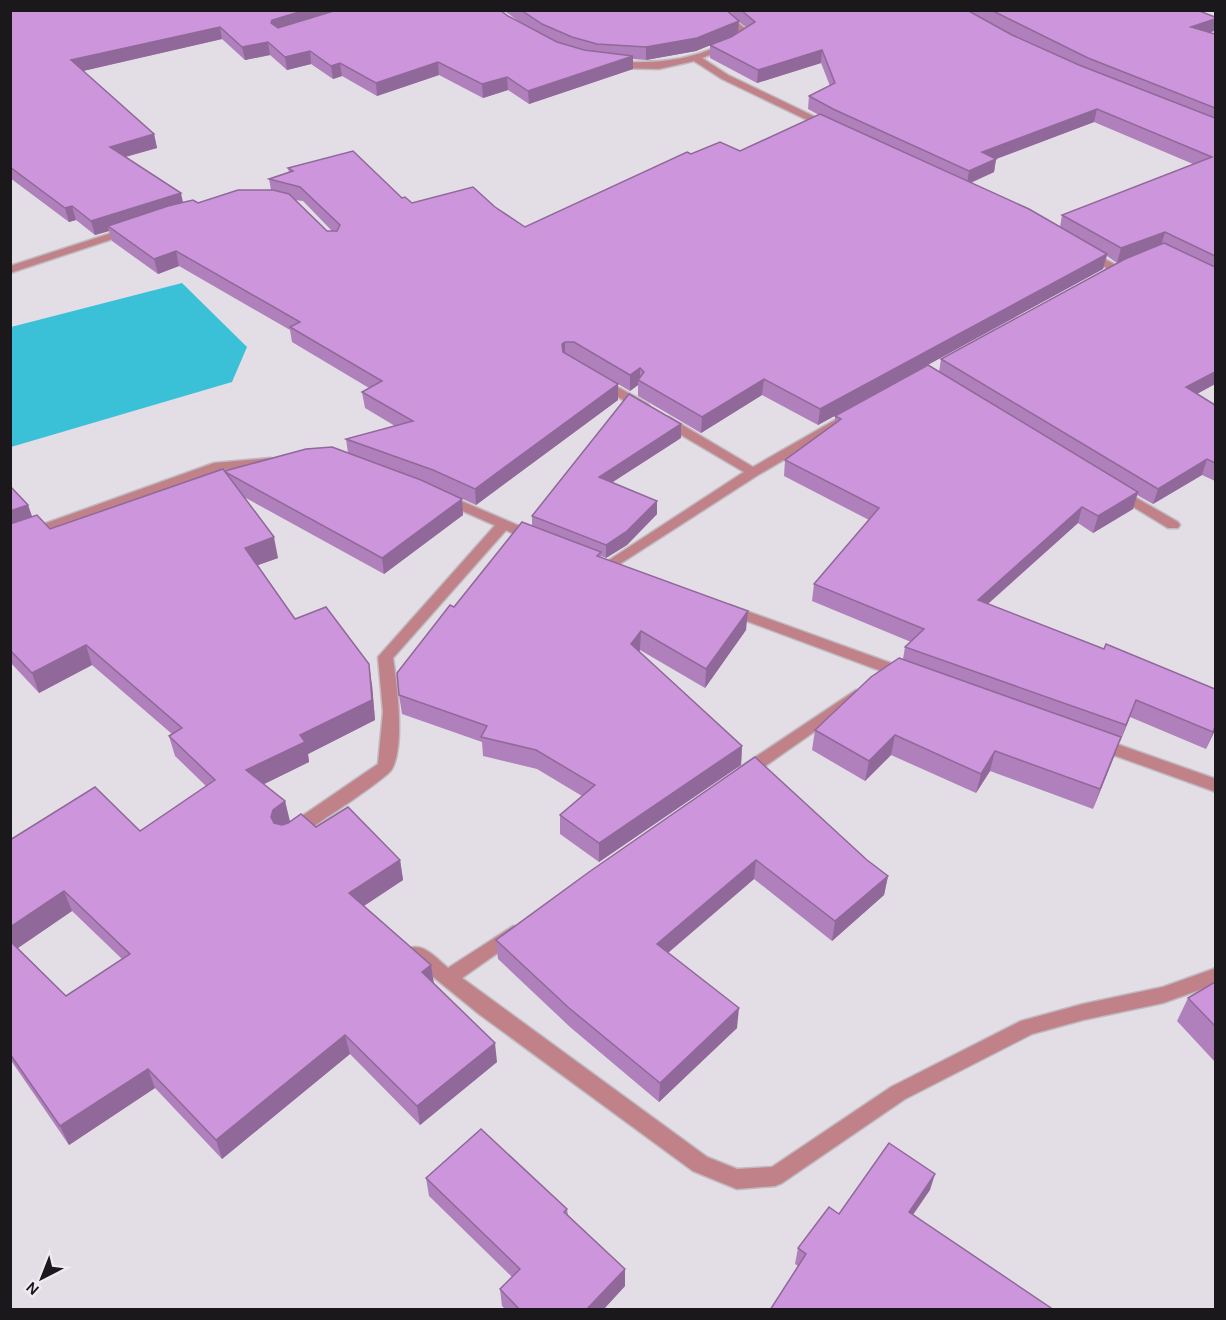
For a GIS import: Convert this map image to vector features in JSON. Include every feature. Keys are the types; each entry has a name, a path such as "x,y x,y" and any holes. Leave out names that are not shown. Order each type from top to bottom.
{"street":[{"path":"598,62 609,65 663,66 733,43 748,34 716,10"},
{"path":"694,57 725,77 841,132"},
{"path":"10,270 145,225"},
{"path":"1078,247 1111,272 1132,262"},
{"path":"590,375 753,472"},
{"path":"629,574 602,564 856,412"},
{"path":"10,541 219,466 289,460"},
{"path":"1112,488 1173,525"},
{"path":"429,490 503,525 545,541"},
{"path":"286,836 385,767 392,740 390,687 386,657 503,525"},
{"path":"717,606 915,677"},
{"path":"729,783 893,669"},
{"path":"1080,737 1215,786"},
{"path":"448,978 525,924"},
{"path":"409,947 700,1164 737,1179 775,1176 898,1093 1028,1027 1083,1012 1163,995 1215,975"}],"water":[{"path":"182,283 247,347 232,382 11,447 11,327"}],"building":[{"path":"10,10 306,10 272,20 271,23 278,28 337,10 500,10 557,42 584,50 633,56 528,91 507,77 482,84 438,62 376,83 340,63 331,66 310,51 285,57 268,42 242,47 220,27 71,60 154,134 110,147 181,193 91,221 72,206 65,208 10,167"},
{"path":"521,10 726,10 739,21 697,38 646,47 597,44 572,37 542,24"},
{"path":"741,10 967,10 1012,35 1079,65 1215,118 1215,256 1165,232 1121,248 1062,215 1212,157 1097,109 982,152 996,159 969,171 809,96 835,83 822,50 758,70 710,45 731,37 755,22"},
{"path":"991,10 1197,10 1215,17 1215,19 1191,27 1215,34 1215,108 1088,58"},
{"path":"820,114 1029,209 1107,254 820,409 764,379 702,417 638,380 644,372 640,368 630,375 574,342 565,342 562,344 563,352 618,384 475,489 433,470 346,439 413,421 362,392 382,381 290,327 300,322 176,251 154,259 108,226 168,206 193,200 198,203 238,190 273,190 289,194 327,231 337,231 340,225 300,187 269,179 293,171 288,168 353,151 402,198 405,197 412,203 473,187 495,207 525,227 687,152 691,154 720,142 740,151"},
{"path":"1164,243 1215,267 1215,372 1186,387 1215,405 1215,463 1207,459 1158,489 941,359 1125,259"},
{"path":"928,365 1138,492 1098,516 1082,507 978,600 1104,649 1106,644 1215,689 1213,732 1136,700 1126,725 905,647 924,629 814,584 879,508 785,460 841,419 835,416"},
{"path":"629,394 681,424 599,477 657,501 627,531 606,545 532,516"},
{"path":"332,447 421,480 462,499 382,558 225,471 306,449"},
{"path":"223,469 274,537 245,548 295,619 326,607 369,664 372,700 300,735 305,742 246,770 285,801 273,810 271,817 274,823 282,825 288,823 301,814 316,827 348,807 400,860 349,893 431,965 422,972 495,1043 417,1106 345,1035 216,1140 148,1069 60,1126 10,1054 10,941 66,996 130,954 64,891 10,927 10,840 95,787 140,831 215,780 169,736 182,728 86,645 32,673 10,650 10,524 37,515 50,529"},
{"path":"10,486 28,505 10,511"},
{"path":"522,522 601,552 597,556 748,611 706,669 641,631 631,644 742,746 599,843 560,815 595,785 536,750 481,737 487,726 399,695 397,673 450,605 454,607"},
{"path":"899,658 1121,737 1100,789 995,751 981,774 895,735 869,761 815,730 871,677"},
{"path":"755,757 867,860 888,876 835,921 756,860 657,944 739,1008 660,1083 569,1008 496,940 589,872"},
{"path":"1215,982 1215,1026 1188,998"},
{"path":"481,1129 567,1209 564,1212 625,1269 586,1310 520,1310 500,1289 520,1269 426,1178"},
{"path":"889,1143 935,1174 909,1212 1054,1310 770,1310 806,1254 798,1248 829,1207 839,1214"}]}
